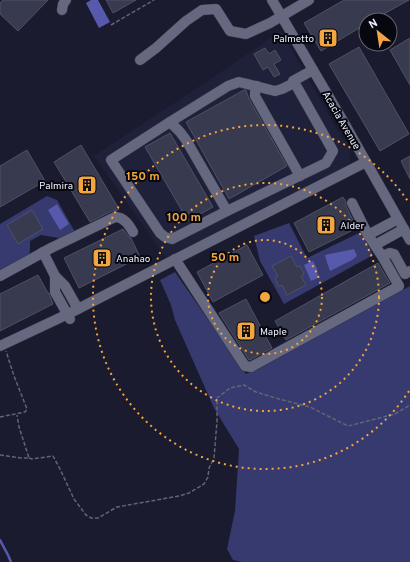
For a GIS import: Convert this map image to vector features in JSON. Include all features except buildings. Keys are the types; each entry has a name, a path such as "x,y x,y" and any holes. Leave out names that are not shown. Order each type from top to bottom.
{"street":[{"path":"62,10 63,4 66,0"},
{"name":"Acacia Avenue","path":"272,0 410,240"},
{"path":"140,60 202,10 216,9 230,31 246,34 282,16 309,0"},
{"path":"295,84 333,151 326,163 172,239 165,237 160,233 111,160 228,86 239,82 275,91 295,84 315,73"},
{"path":"257,86 254,92 255,96 300,176"},
{"path":"170,122 186,140 227,211"},
{"path":"55,276 55,292 71,320 236,231 367,165"},
{"path":"177,262 245,366 251,367 399,286 368,235 352,203"},
{"path":"0,276 43,252 118,217 127,223 133,232"},
{"path":"368,235 398,219"},
{"path":"374,245 404,230"},
{"path":"43,252 55,276 65,286 78,309"},
{"path":"382,256 390,252 394,254 405,274 410,271"},
{"path":"2,345 177,262"}],"path":[{"path":"111,25 153,0"},
{"path":"0,417 25,412 27,409 2,345"},
{"path":"0,455 20,458 53,456 74,499 88,517 98,518 117,507 179,496 189,493 204,484 208,477 209,468 214,458 218,398 230,388 244,385 256,392 310,407 348,426 395,414 410,405"},
{"path":"17,414 19,427 29,458"}],"shaded area":[{"path":"91,0 98,0 110,22 99,28 86,3"},
{"path":"281,31 348,148 350,161 348,166 166,258 94,156"},
{"path":"47,196 57,200 75,232 59,238 41,235 30,241 29,257 0,272 0,224"},
{"path":"57,204 69,224 60,230 48,210"},
{"path":"289,223 307,258 361,232 373,255 284,304 260,261 254,236"},
{"path":"354,249 357,256 330,271 325,255"},
{"path":"313,261 317,269 318,278 311,281 304,265"},
{"path":"175,272 246,374 410,286 410,562 242,562 233,560 227,549 235,511 239,449 214,408 175,320 171,305 160,280"}],"waterway":[{"path":"0,540 11,562"}],"place":[{"name":"Palmetto","path":"328,38"},
{"name":"Palmira","path":"87,185"},
{"name":"Alder","path":"326,225"},
{"name":"Anahao","path":"102,258"},
{"name":"Maple","path":"246,331"}]}
